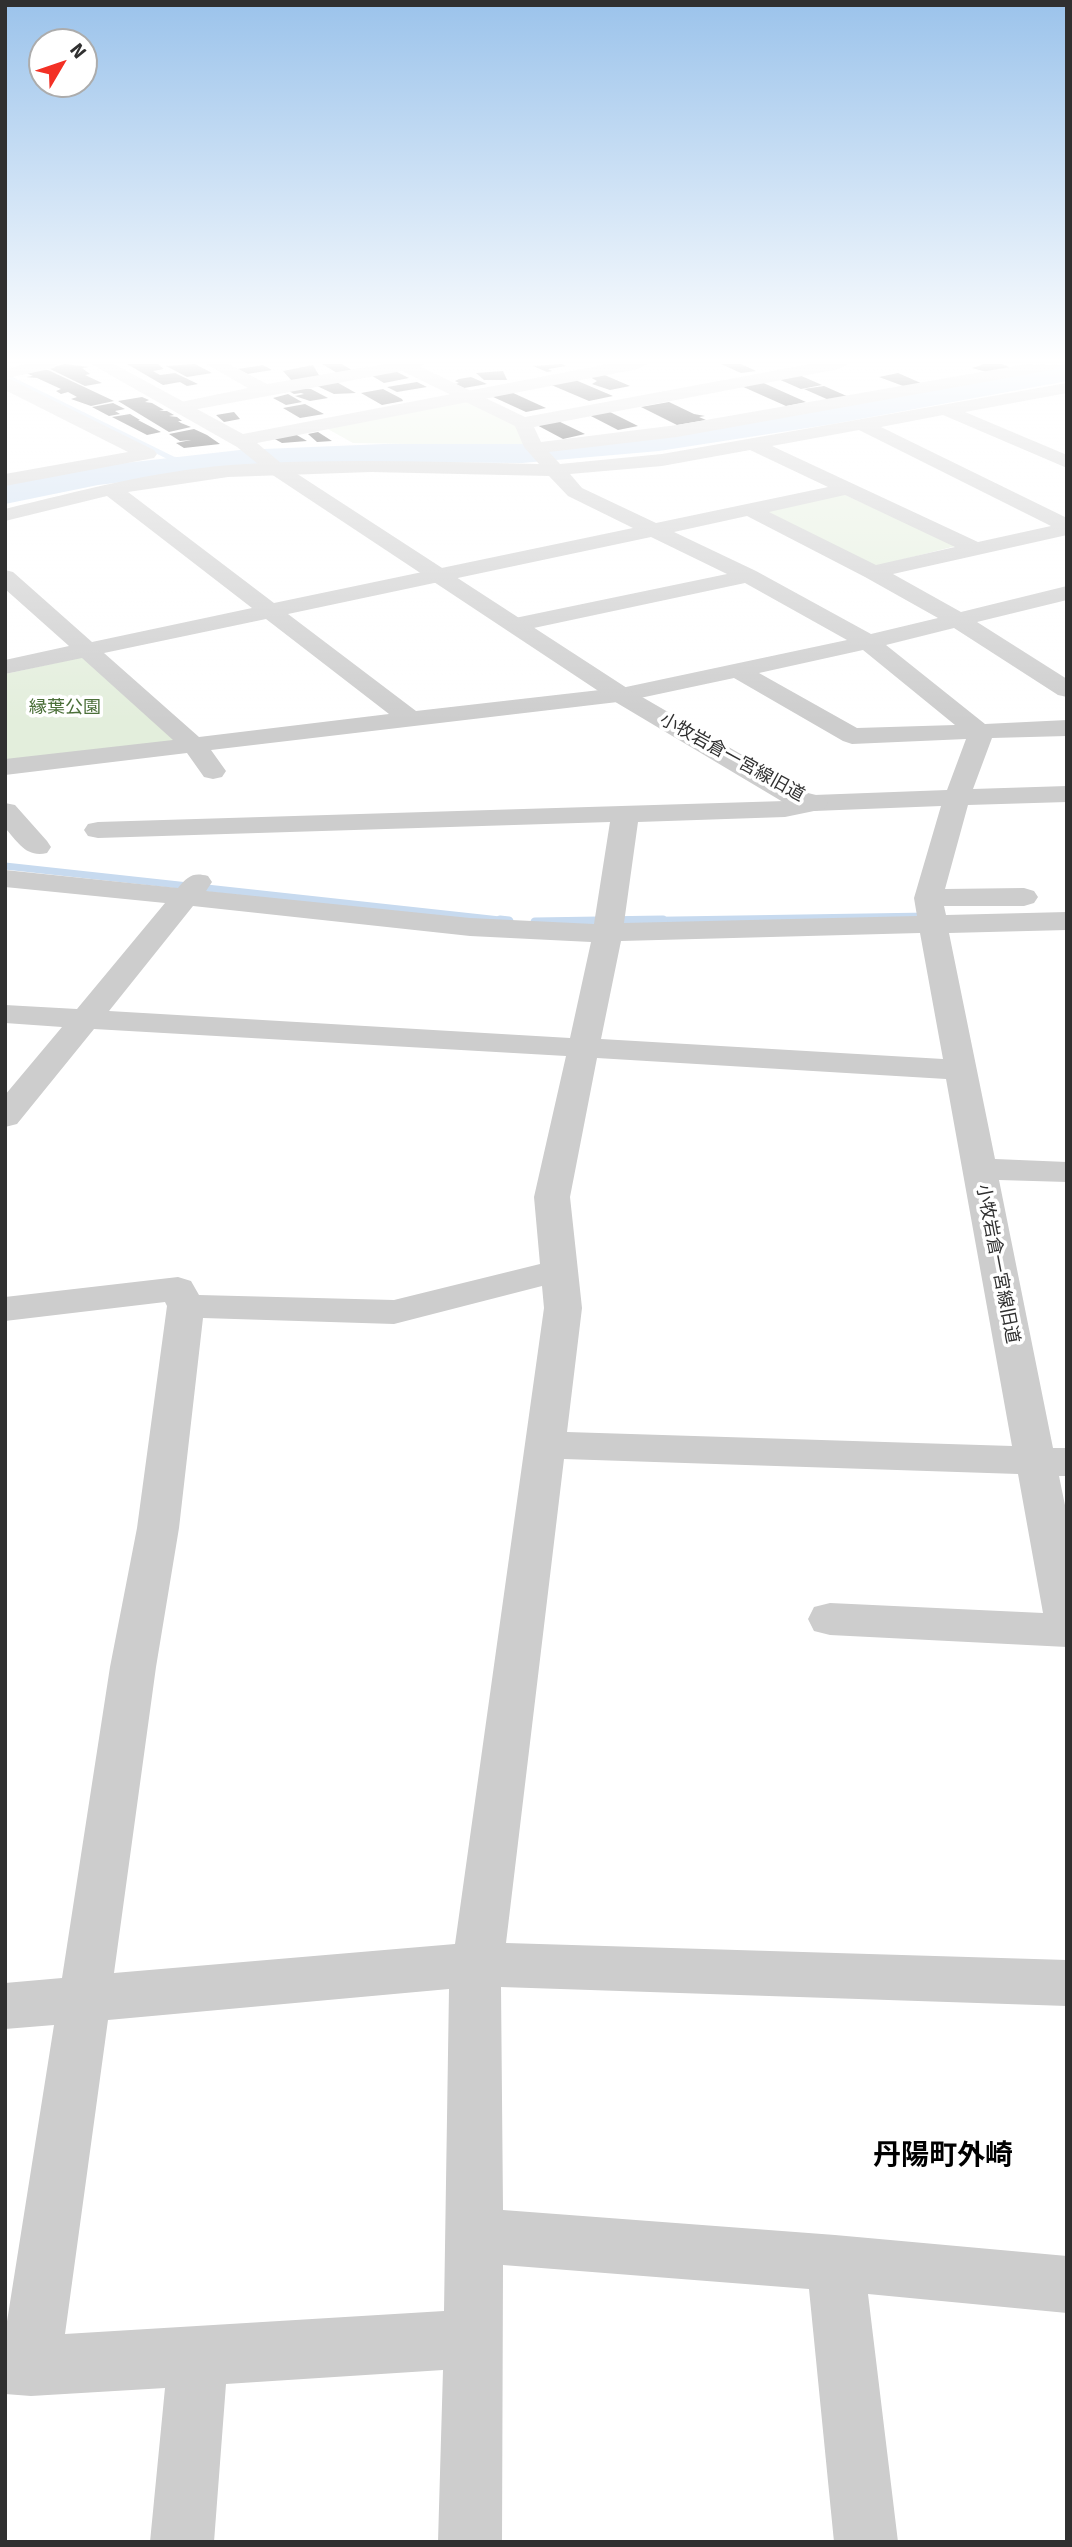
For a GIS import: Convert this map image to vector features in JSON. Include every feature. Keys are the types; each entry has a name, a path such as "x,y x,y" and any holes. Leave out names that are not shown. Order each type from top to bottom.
{"street":[{"path":"5,515 147,483"},
{"name":"小牧岩倉一宮線旧道","path":"298,483 621,695 798,799 814,803 957,798 931,913 979,1169 1050,1461 1067,1626"},
{"path":"567,483 575,492 748,576 868,642 981,733"},
{"path":"834,483 974,548"},
{"path":"979,483 1067,527"},
{"path":"111,489 411,719"},
{"path":"5,667 847,489"},
{"path":"748,509 873,572 956,619 1067,690"},
{"path":"873,572 1067,527"},
{"path":"515,625 748,576"},
{"path":"5,577 194,745 213,771"},
{"path":"5,767 621,695 868,642 1067,593"},
{"path":"739,671 852,736 1067,728"},
{"path":"981,733 957,798 1064,799"},
{"path":"98,830 785,809 814,803"},
{"path":"5,811 37,848"},
{"path":"470,2542 471,2339 475,2235 474,1985 563,1308 552,1197 609,924 625,815"},
{"path":"5,878 195,887 470,927 586,933 609,924 783,926 931,913 1067,896"},
{"path":"5,1116 195,887"},
{"path":"931,913 1067,921"},
{"path":"5,1014 960,1070"},
{"path":"979,1169 1067,1172"},
{"path":"186,1307 394,1312 560,1270"},
{"path":"5,1309 178,1289 186,1307 158,1528 133,1667 85,1999 18,2365 471,2339"},
{"path":"546,1445 1050,1461"},
{"path":"830,1619 1067,1631"},
{"path":"5,2006 477,1964 1067,1983"},
{"path":"475,2235 835,2263 1067,2285"},
{"path":"835,2263 866,2542"},
{"path":"182,2542 198,2355"}],"green space":[{"path":"841,493 956,546 873,567 760,510"},
{"name":"縁葉公園","path":"83,657 175,741 5,761 5,674"}],"waterway":[{"path":"5,494 57,483"},
{"path":"5,866 509,921 500,920"},
{"path":"548,922 929,916"},
{"path":"535,922 663,920"}],"district":[{"name":"丹陽町外崎","path":"943,2157"}]}
